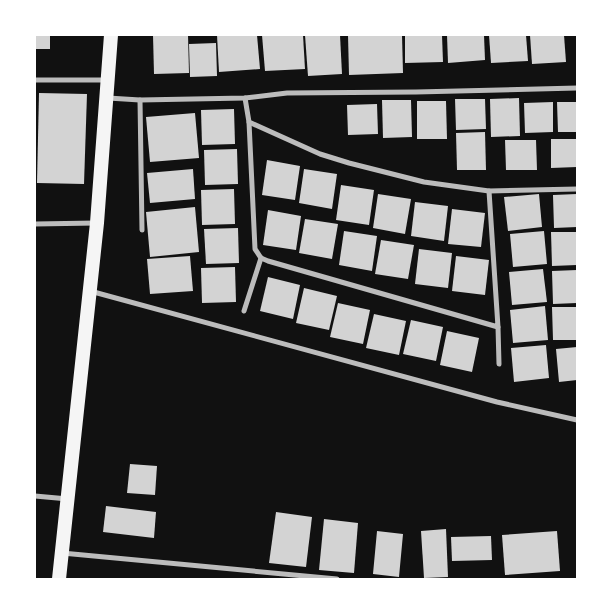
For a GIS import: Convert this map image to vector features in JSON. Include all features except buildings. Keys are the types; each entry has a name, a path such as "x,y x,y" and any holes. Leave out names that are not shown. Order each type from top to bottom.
{"highway":[{"path":"59,579 97,223 110,35"}],"street":[{"path":"35,80 107,80"},
{"path":"106,98 140,100 245,98 287,93 577,88"},
{"path":"245,98 249,122 255,249 261,258 498,327"},
{"path":"140,100 142,230"},
{"path":"249,122 320,154 424,182 489,191 577,189"},
{"path":"489,191 499,364"},
{"path":"35,224 97,223"},
{"path":"244,311 261,258"},
{"path":"90,291 497,402 577,420"},
{"path":"35,496 68,499"},
{"path":"61,553 337,579"}]}
